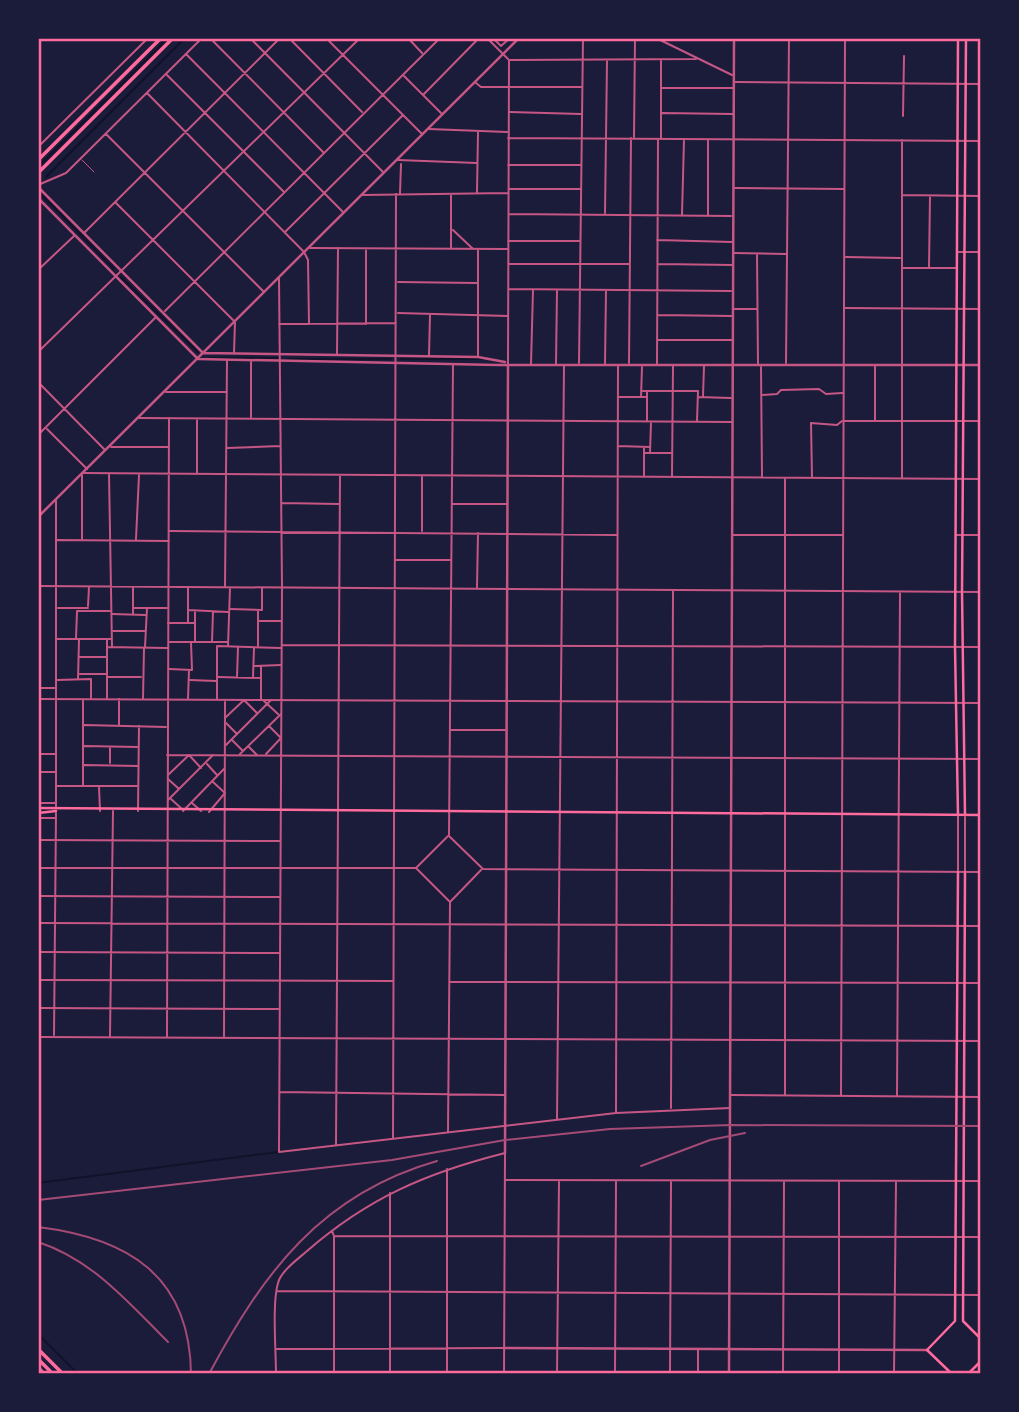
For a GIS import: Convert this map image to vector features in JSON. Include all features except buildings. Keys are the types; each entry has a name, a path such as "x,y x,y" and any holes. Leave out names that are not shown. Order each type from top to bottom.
{"main road":[{"path":"38,160 161,38"},
{"path":"38,173 173,38"},
{"path":"958,38 955,592 958,815"},
{"path":"965,38 962,592 965,815"},
{"path":"38,811 981,815"},
{"path":"951,1374 927,1350 955,1321 958,872"},
{"path":"965,872 963,1321 981,1339"},
{"path":"955,1321 963,1321"},
{"path":"38,1349 63,1374"},
{"path":"38,1359 53,1374"},
{"path":"968,1374 981,1361"},
{"path":"38,1367 45,1374"}],"street":[{"path":"38,148 148,38"},
{"path":"202,38 64,175 38,186 203,353 478,357 508,364"},
{"path":"211,38 324,153"},
{"path":"250,38 384,173"},
{"path":"84,233 280,38"},
{"path":"289,38 364,114"},
{"path":"326,38 422,135"},
{"path":"38,352 121,270 125,270 359,38"},
{"path":"408,38 424,54"},
{"path":"163,313 440,38"},
{"path":"423,95 479,38"},
{"path":"487,38 509,60 696,59"},
{"path":"494,38 501,46 510,38"},
{"path":"38,517 399,161 519,38"},
{"path":"579,364 583,38"},
{"path":"629,364 635,38"},
{"path":"656,38 733,76"},
{"path":"729,1374 733,38"},
{"path":"786,365 789,38"},
{"path":"841,1095 839,982 845,38"},
{"path":"186,54 344,213"},
{"path":"903,116 904,56"},
{"path":"504,1374 509,60"},
{"path":"605,215 607,60"},
{"path":"657,365 661,60"},
{"path":"166,74 285,192"},
{"path":"403,76 442,115"},
{"path":"476,82 481,87 582,87"},
{"path":"733,82 981,83"},
{"path":"661,88 733,88"},
{"path":"147,93 304,252 308,260 309,324"},
{"path":"509,112 582,114"},
{"path":"661,113 733,114"},
{"path":"285,233 403,116"},
{"path":"429,129 508,132"},
{"path":"477,193 478,132"},
{"path":"106,134 264,292"},
{"path":"509,138 981,141"},
{"path":"682,215 684,138"},
{"path":"708,139 708,216"},
{"path":"902,140 902,478"},
{"path":"399,161 477,163"},
{"path":"393,1139 396,249 399,161"},
{"path":"508,165 581,165"},
{"path":"734,188 844,189"},
{"path":"508,189 581,189"},
{"path":"451,193 451,249"},
{"path":"362,195 508,193"},
{"path":"902,195 981,196"},
{"path":"929,268 930,195"},
{"path":"38,198 198,359 453,364 981,365"},
{"path":"116,202 235,322 234,354"},
{"path":"508,214 733,216"},
{"path":"451,228 472,249"},
{"path":"38,271 74,235"},
{"path":"657,240 733,242"},
{"path":"508,241 580,241"},
{"path":"309,248 508,249"},
{"path":"337,355 338,248"},
{"path":"366,249 366,324"},
{"path":"478,249 478,357"},
{"path":"957,252 981,252"},
{"path":"733,253 787,254"},
{"path":"757,254 762,478"},
{"path":"844,257 901,258"},
{"path":"508,264 630,264"},
{"path":"657,264 733,265"},
{"path":"901,268 957,268"},
{"path":"279,278 282,587 279,1152 616,1113 731,1108"},
{"path":"397,282 478,284"},
{"path":"508,289 733,291"},
{"path":"531,364 533,289"},
{"path":"555,364 557,289"},
{"path":"605,364 606,289"},
{"path":"844,308 981,309"},
{"path":"733,309 758,309"},
{"path":"397,313 508,316"},
{"path":"429,356 430,314"},
{"path":"656,315 733,316"},
{"path":"38,435 156,317"},
{"path":"279,324 397,323"},
{"path":"656,340 733,340"},
{"path":"225,587 227,361"},
{"path":"251,362 251,418"},
{"path":"453,364 449,836 483,869 981,872"},
{"path":"557,1120 564,364"},
{"path":"616,1113 618,364"},
{"path":"641,397 642,365"},
{"path":"672,477 673,365"},
{"path":"703,397 704,365"},
{"path":"875,421 876,365"},
{"path":"38,382 108,448 169,447"},
{"path":"762,395 819,389 826,394 843,393"},
{"path":"641,391 698,391 697,422"},
{"path":"647,391 650,453"},
{"path":"165,392 227,392"},
{"path":"618,397 647,397"},
{"path":"698,397 732,398"},
{"path":"138,418 453,418 732,422"},
{"path":"167,1037 169,418"},
{"path":"197,418 197,474"},
{"path":"812,478 811,423 837,425 843,421 981,421"},
{"path":"46,428 87,469"},
{"path":"226,448 280,446"},
{"path":"617,446 650,447"},
{"path":"644,447 644,477"},
{"path":"644,453 672,453"},
{"path":"109,473 112,647"},
{"path":"83,474 981,479"},
{"path":"82,540 83,474"},
{"path":"136,540 139,474"},
{"path":"336,1145 337,587 340,475"},
{"path":"422,476 422,532"},
{"path":"785,478 785,1095"},
{"path":"54,1037 56,500"},
{"path":"281,502 339,503"},
{"path":"452,504 507,505"},
{"path":"169,531 617,535"},
{"path":"477,589 478,532"},
{"path":"732,535 842,535"},
{"path":"956,535 981,535"},
{"path":"56,540 169,541"},
{"path":"395,560 452,560"},
{"path":"38,586 981,592"},
{"path":"88,609 89,586"},
{"path":"188,586 188,623"},
{"path":"133,587 133,615"},
{"path":"228,646 230,587"},
{"path":"253,678 262,587"},
{"path":"671,1109 673,590"},
{"path":"897,1096 900,591"},
{"path":"56,607 146,615"},
{"path":"133,608 168,608"},
{"path":"143,700 147,608"},
{"path":"77,609 78,680"},
{"path":"188,610 260,610"},
{"path":"188,700 195,610"},
{"path":"212,642 213,611"},
{"path":"258,621 282,621"},
{"path":"168,623 195,623"},
{"path":"111,631 146,631"},
{"path":"56,639 112,639"},
{"path":"107,639 107,699"},
{"path":"168,642 212,642 238,647 394,644 981,648"},
{"path":"218,644 228,642"},
{"path":"216,700 218,644"},
{"path":"107,647 168,648"},
{"path":"237,678 238,647"},
{"path":"79,657 107,657"},
{"path":"254,666 282,665"},
{"path":"261,666 262,700 281,715"},
{"path":"167,669 190,670"},
{"path":"78,674 143,677"},
{"path":"91,674 91,699"},
{"path":"189,680 261,678"},
{"path":"57,680 91,679"},
{"path":"38,688 57,688"},
{"path":"38,699 981,703"},
{"path":"83,699 83,786"},
{"path":"118,699 119,726"},
{"path":"224,1037 225,700"},
{"path":"244,700 258,713"},
{"path":"225,718 244,700"},
{"path":"225,746 271,700"},
{"path":"239,755 281,715"},
{"path":"225,723 237,734"},
{"path":"83,725 167,727"},
{"path":"269,725 281,738"},
{"path":"138,811 139,726"},
{"path":"450,730 506,730"},
{"path":"265,755 281,738"},
{"path":"232,739 243,751"},
{"path":"83,746 139,747"},
{"path":"110,747 110,765"},
{"path":"248,747 257,755"},
{"path":"38,754 56,754"},
{"path":"167,755 981,759"},
{"path":"188,755 201,768"},
{"path":"167,777 188,755"},
{"path":"167,801 213,755"},
{"path":"206,763 218,775"},
{"path":"83,765 139,765"},
{"path":"170,798 183,811 225,768"},
{"path":"38,772 56,772"},
{"path":"167,777 179,790"},
{"path":"213,781 225,793"},
{"path":"56,786 138,786"},
{"path":"99,786 100,811"},
{"path":"209,811 225,793"},
{"path":"38,803 56,803"},
{"path":"191,803 201,811"},
{"path":"110,1037 113,811"},
{"path":"958,815 958,872"},
{"path":"965,815 965,872"},
{"path":"38,818 56,818"},
{"path":"38,868 416,868 449,836"},
{"path":"38,840 281,841"},
{"path":"416,868 450,902"},
{"path":"448,1132 450,902 483,869"},
{"path":"38,896 281,897"},
{"path":"38,923 897,928 981,926"},
{"path":"38,952 280,953"},
{"path":"38,980 393,981"},
{"path":"450,982 981,983"},
{"path":"38,1008 280,1009"},
{"path":"38,1037 981,1041"},
{"path":"280,1092 505,1095"},
{"path":"731,1095 981,1097"},
{"path":"276,1374 278,1283 290,1266 331,1230 390,1193 447,1168 505,1153"},
{"path":"447,1168 447,1374"},
{"path":"505,1180 981,1181"},
{"path":"557,1374 559,1180"},
{"path":"615,1374 616,1181"},
{"path":"670,1374 671,1181"},
{"path":"783,1374 784,1181"},
{"path":"839,1181 839,1374"},
{"path":"894,1374 896,1181"},
{"path":"390,1193 390,1374"},
{"path":"331,1230 334,1236 334,1374"},
{"path":"334,1236 981,1237"},
{"path":"277,1291 981,1295"},
{"path":"276,1349 927,1350"},
{"path":"698,1349 698,1374"}],"lane":[{"path":"80,159 94,172"}],"waterway":[{"path":"38,167 168,38"},
{"path":"46,177 185,38"},
{"path":"39,192 114,269"},
{"path":"121,277 198,352"},
{"path":"209,358 277,358"},
{"path":"288,359 391,359"},
{"path":"401,359 484,359"},
{"path":"38,1183 278,1152"},
{"path":"38,1334 78,1374"}],"railway":[{"path":"38,1200 392,1160 505,1140 610,1129 731,1125 981,1126"},
{"path":"641,1166 710,1140 745,1133"},
{"path":"209,1374 251,1303 274,1271 300,1242 328,1216 360,1194 396,1175 437,1161"},
{"path":"38,1227 70,1232 99,1241 125,1252 148,1268 166,1287 179,1311 188,1340 191,1374"},
{"path":"38,1242 58,1250 93,1271 168,1342"}]}
